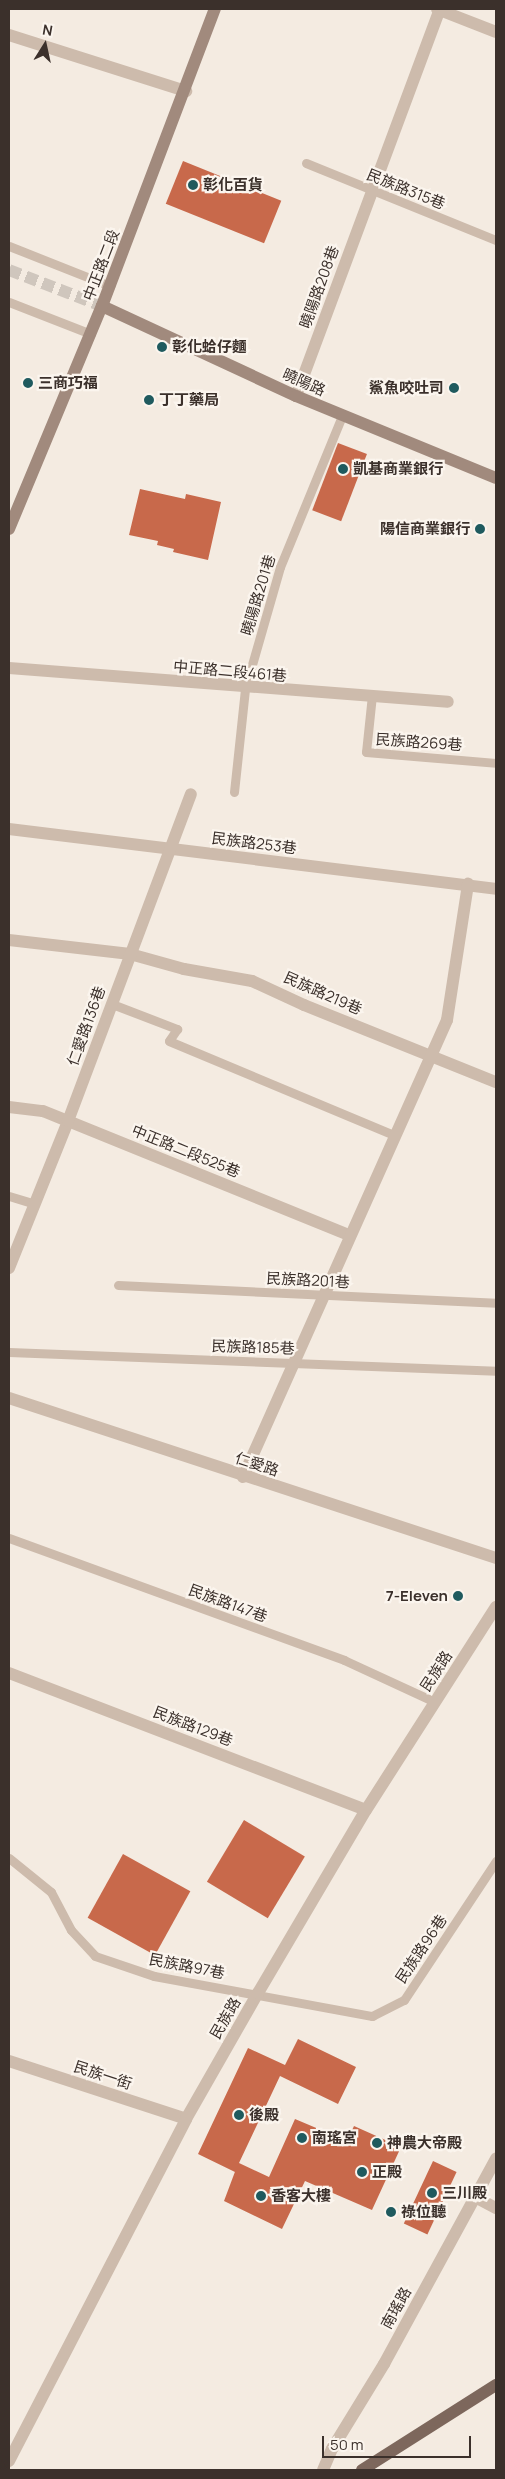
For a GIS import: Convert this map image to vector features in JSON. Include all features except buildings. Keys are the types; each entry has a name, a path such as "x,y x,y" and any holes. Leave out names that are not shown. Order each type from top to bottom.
{"main road":[{"path":"362,2470 495,2389"}],"street":[{"name":"中正路二段","path":"9,529 91,334 186,91 215,9"},
{"path":"439,9 496,32"},
{"name":"曉陽路208巷","path":"296,396 439,9"},
{"path":"9,35 186,91"},
{"name":"曉陽路","path":"102,306 296,396 496,478"},
{"name":"中正路二段461巷","path":"9,668 245,689 372,695 448,702"},
{"name":"仁愛路136巷","path":"9,1268 68,1121 168,849 191,794"},
{"name":"民族路253巷","path":"9,829 468,884 496,889"},
{"path":"243,1477 446,1020 468,884"},
{"name":"民族路219巷","path":"9,940 130,954 184,969 252,981 496,1082"},
{"name":"中正路二段525巷","path":"9,1107 42,1111 349,1235"},
{"name":"仁愛路","path":"9,1398 243,1477 496,1558"},
{"name":"民族路","path":"9,2461 186,2119 366,1810 496,1607"},
{"name":"民族路129巷","path":"9,1673 366,1810"},
{"name":"民族一街","path":"9,2061 186,2119"},
{"name":"南瑤路","path":"323,2470 332,2449 384,2364 496,2159"},
{"path":"475,2197 496,2208"}],"lane":[{"name":"民族路315巷","path":"306,163 496,240"},
{"path":"9,246 110,286"},
{"path":"9,302 91,334"},
{"name":"曉陽路201巷","path":"234,792 245,689 280,567 342,416"},
{"name":"民族路269巷","path":"372,695 366,752 496,763"},
{"path":"112,1004 177,1028 169,1041 394,1135"},
{"path":"9,1196 36,1204"},
{"name":"民族路201巷","path":"118,1284 496,1303"},
{"name":"民族路185巷","path":"9,1352 293,1362 496,1372"},
{"name":"民族路147巷","path":"9,1538 344,1660 435,1702"},
{"name":"民族路97巷","path":"9,1858 51,1892 71,1930 95,1956 154,1976 258,1993"},
{"name":"民族路96巷","path":"258,1993 311,2006 372,2016 404,2000 496,1861"}],"tunnel":[{"path":"9,270 102,306"}],"place":[{"name":"彰化百貨","path":"193,185"},
{"name":"彰化蛤仔麵","path":"162,347"},
{"name":"三商巧福","path":"28,383"},
{"name":"鯊魚咬吐司","path":"454,388"},
{"name":"丁丁藥局","path":"149,400"},
{"name":"凱基商業銀行","path":"343,469"},
{"name":"陽信商業銀行","path":"480,529"},
{"name":"7-Eleven","path":"458,1596"},
{"name":"後殿","path":"239,2115"},
{"name":"南瑤宮","path":"302,2138"},
{"name":"神農大帝殿","path":"377,2143"},
{"name":"正殿","path":"362,2172"},
{"name":"三川殿","path":"432,2193"},
{"name":"香客大樓","path":"261,2196"},
{"name":"祿位聽","path":"391,2212"}]}
